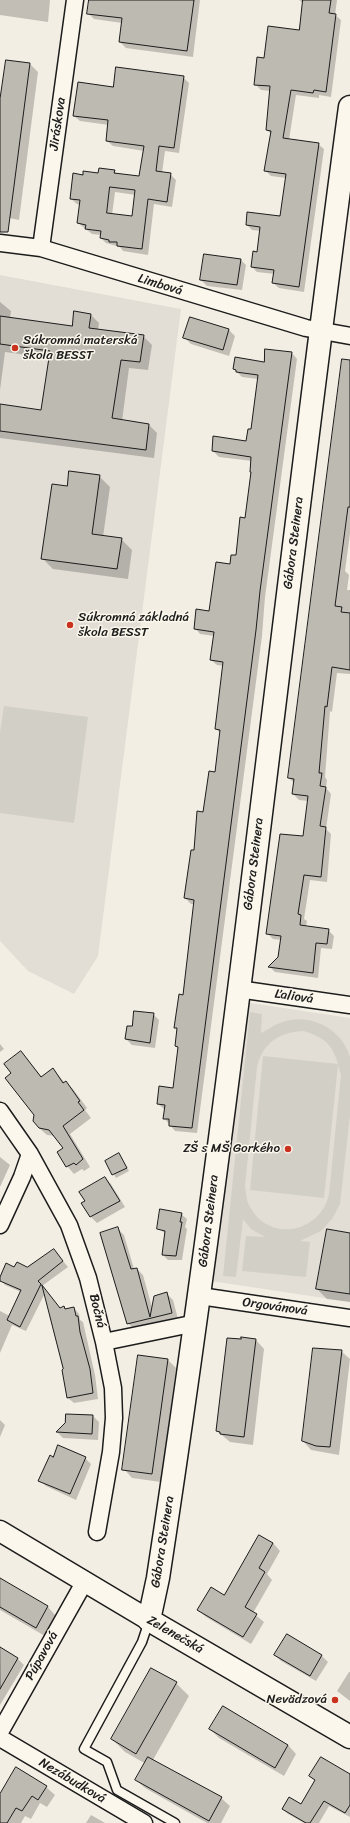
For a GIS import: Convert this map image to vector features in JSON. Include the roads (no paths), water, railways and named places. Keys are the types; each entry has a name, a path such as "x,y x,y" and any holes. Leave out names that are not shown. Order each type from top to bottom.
{"main road":[{"name":"Gábora Steinera","path":"149,1620 158,1578 200,1296 320,332 350,107"},
{"name":"Zelenečská","path":"149,1620 350,1737"}],"street":[{"name":"Jiráskova","path":"41,248 75,0"},
{"name":"Limbová","path":"0,243 41,248 320,332 350,336"},
{"name":"Ľaliová","path":"238,989 350,1005"},
{"name":"Bočná","path":"0,1111 30,1154 61,1208 74,1236 88,1278 104,1342 113,1388 114,1418 111,1452 97,1532"},
{"path":"0,1225 22,1177 30,1154"},
{"name":"Orgovánová","path":"200,1296 350,1318"},
{"path":"104,1342 196,1323"},
{"name":"Zelenečská","path":"0,1531 149,1620"},
{"name":"Púpavová","path":"0,1732 85,1581"},
{"name":"Nezábudková","path":"0,1738 144,1823"}],"lane":[{"path":"149,1620 142,1642 84,1750 107,1762 117,1790 175,1823"}],"place":[{"name":"Súkromná materská škola BESST","path":"15,348"},
{"name":"Súkromná základná škola BESST","path":"70,625"},
{"name":"ZŠ s MŠ Gorkého","path":"288,1149"},
{"name":"Nevädzová","path":"335,1700"}]}
